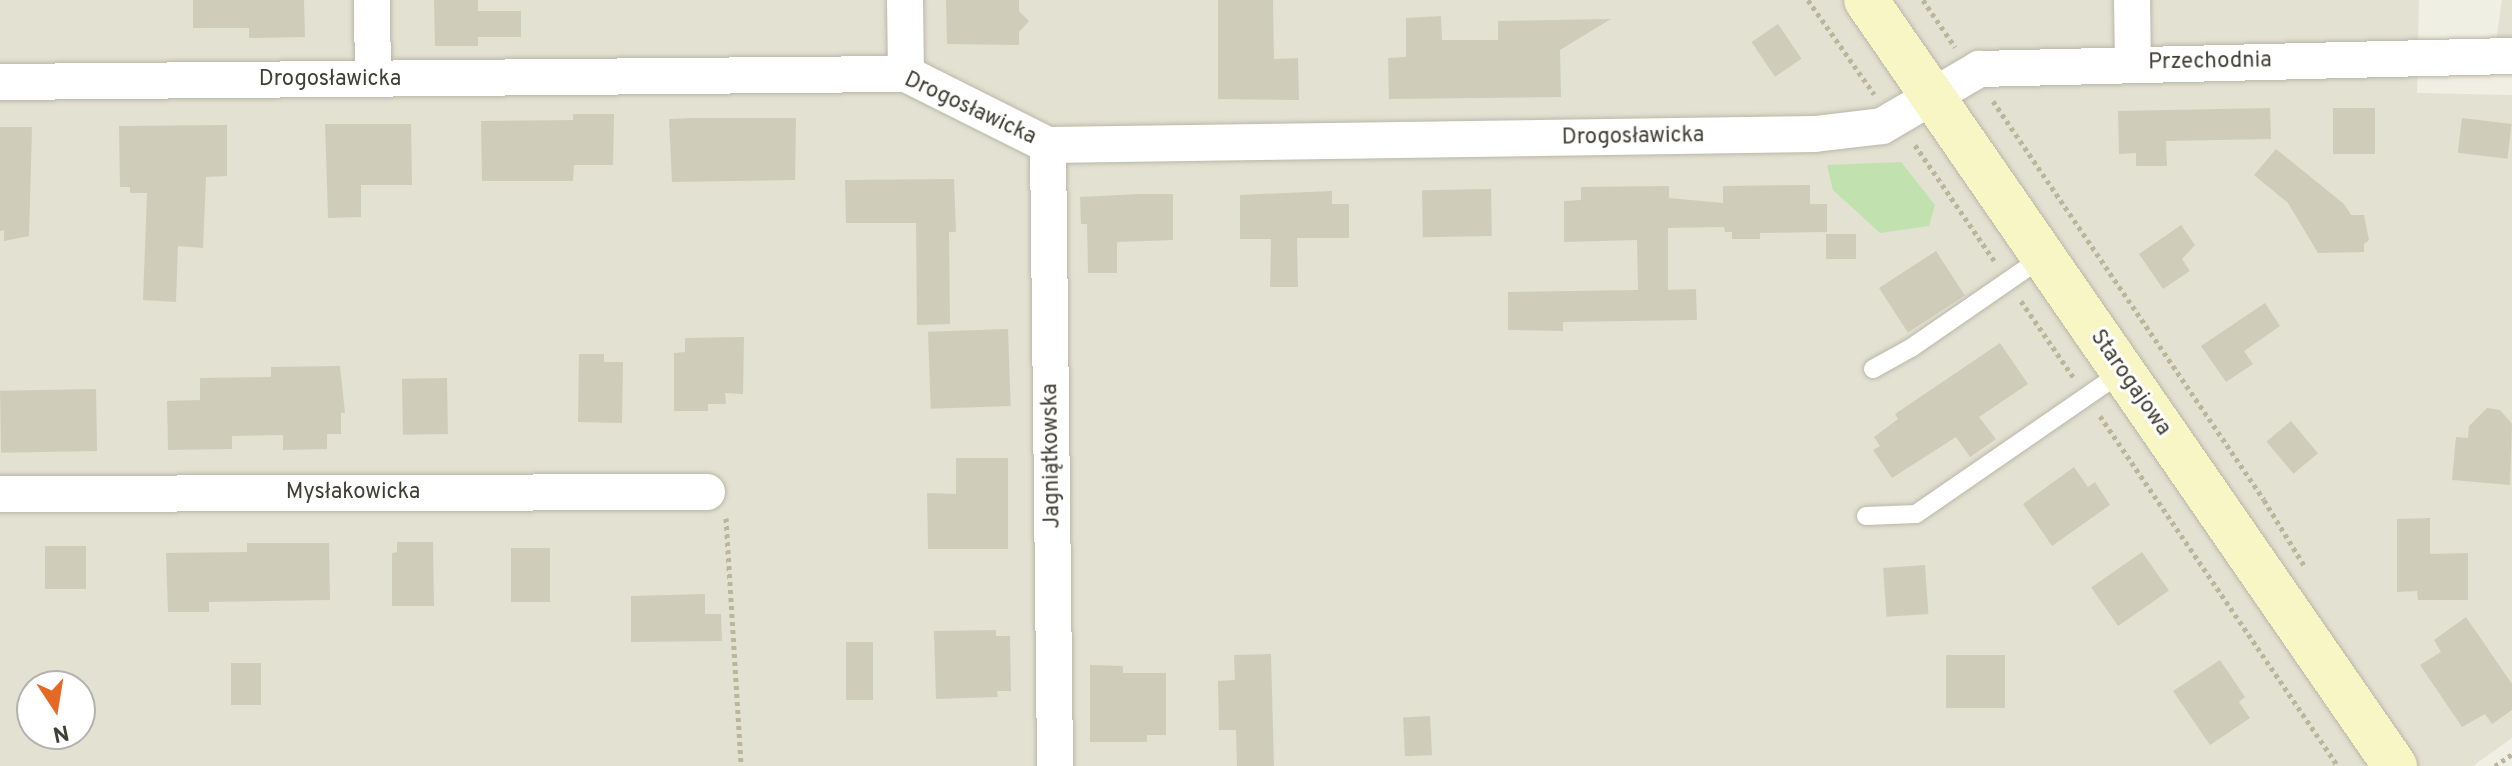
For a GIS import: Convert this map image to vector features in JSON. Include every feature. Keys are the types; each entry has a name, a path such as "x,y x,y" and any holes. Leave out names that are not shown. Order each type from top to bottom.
{"street":[{"path":"372,0 373,79"},
{"path":"905,0 906,74"},
{"name":"Starogajowa","path":"1866,0 2395,766"},
{"path":"2132,0 2133,63"},
{"name":"Przechodnia","path":"1932,97 1979,69 2504,56"},
{"name":"Drogosławicka","path":"0,82 906,74 1048,145 1815,134 1882,126 1932,97"},
{"name":"Jagniątkowska","path":"1048,145 1055,766"},
{"name":"Mysłakowicka","path":"0,494 707,492"}],"lane":[{"path":"1873,369 2043,257"},
{"path":"1866,516 1916,514 2122,372"}],"path":[{"path":"1808,0 1875,96"},
{"path":"1923,0 1961,57"},
{"path":"1915,145 2338,766"},
{"path":"707,492 726,516 741,766"},
{"path":"2495,766 2512,754"}],"shaded area":[{"path":"0,0 2419,0 2417,93 2512,95 2512,738 2473,766 0,766"},
{"path":"2502,0 2512,0 2512,41 2496,41"}],"green space":[{"path":"1901,162 1935,205 1929,226 1880,233 1833,190 1827,165"}],"building":[{"path":"193,0 304,0 305,37 249,38 249,28 193,28"},
{"path":"434,0 478,0 478,11 521,11 521,37 478,37 478,46 435,46"},
{"path":"946,0 1019,0 1019,11 1029,21 1019,32 1019,45 947,44"},
{"path":"1218,0 1273,0 1274,59 1298,58 1299,100 1218,99"},
{"path":"1441,16 1442,40 1498,40 1498,21 1611,19 1560,50 1561,97 1389,99 1388,58 1406,57 1406,18"},
{"path":"1778,24 1801,59 1775,77 1751,42"},
{"path":"2270,108 2271,139 2166,141 2167,166 2136,166 2136,153 2119,154 2118,111"},
{"path":"2333,108 2375,108 2375,154 2333,154"},
{"path":"573,114 614,114 613,165 574,165 573,181 482,181 481,121 573,120"},
{"path":"796,118 795,180 672,182 669,119"},
{"path":"2462,118 2512,124 2507,159 2458,153"},
{"path":"325,124 411,124 412,185 361,185 361,217 328,218"},
{"path":"227,125 227,176 206,177 203,248 178,246 176,302 143,300 147,193 130,193 130,187 120,187 119,126"},
{"path":"0,127 32,127 29,236 4,241 4,230 0,231"},
{"path":"2276,149 2344,204 2351,215 2364,215 2369,240 2364,244 2364,252 2318,253 2288,203 2254,175"},
{"path":"954,179 956,232 949,232 950,324 917,325 916,223 846,223 845,180"},
{"path":"1810,185 1810,204 1827,204 1827,232 1760,233 1760,239 1732,239 1732,232 1725,232 1724,227 1668,228 1668,290 1696,289 1697,320 1563,322 1563,331 1508,330 1508,292 1638,290 1637,240 1564,242 1564,201 1581,200 1581,187 1669,186 1669,198 1723,203 1723,186"},
{"path":"1491,189 1492,236 1423,237 1422,190"},
{"path":"1332,191 1332,204 1349,204 1349,238 1297,238 1298,287 1270,287 1271,239 1240,239 1240,195"},
{"path":"1173,194 1173,240 1117,242 1117,273 1088,273 1087,224 1081,224 1080,197"},
{"path":"2181,225 2195,245 2182,259 2190,271 2163,289 2139,254"},
{"path":"1826,234 1856,234 1856,259 1826,259"},
{"path":"1936,251 1965,295 1908,332 1879,288"},
{"path":"2265,303 2280,326 2244,351 2253,364 2226,382 2201,346"},
{"path":"1008,329 1011,406 931,409 928,332"},
{"path":"744,337 743,394 725,393 726,404 708,404 708,411 674,411 674,353 685,352 685,338"},
{"path":"2000,343 2028,384 1979,417 1996,439 1970,457 1956,437 1892,478 1873,450 1880,446 1874,437 1898,419 1895,414"},
{"path":"579,354 604,354 604,362 623,362 622,423 578,422"},
{"path":"340,366 345,413 341,413 341,434 327,434 327,449 283,450 283,435 232,436 232,449 168,450 167,401 200,400 200,378 271,377 271,367"},
{"path":"447,378 448,434 403,435 402,379"},
{"path":"96,389 97,451 1,453 0,391"},
{"path":"2487,408 2500,410 2512,424 2510,485 2452,480 2456,437 2468,438 2469,426"},
{"path":"2291,421 2318,453 2293,474 2266,442"},
{"path":"956,458 1008,458 1008,549 928,549 927,493 956,494"},
{"path":"2074,467 2088,487 2095,482 2110,505 2052,546 2023,504"},
{"path":"2430,518 2430,554 2468,553 2468,600 2418,600 2417,591 2397,592 2397,519"},
{"path":"397,542 433,542 434,606 392,606 392,553 397,552"},
{"path":"247,543 329,543 330,600 209,602 209,612 168,612 166,553 247,552"},
{"path":"45,546 86,546 86,589 45,589"},
{"path":"511,548 550,548 550,602 511,602"},
{"path":"2142,552 2169,591 2118,626 2091,588"},
{"path":"1925,565 1928,614 1887,617 1883,568"},
{"path":"705,594 705,614 721,614 722,641 631,642 631,596"},
{"path":"2466,617 2512,684 2512,710 2492,724 2485,714 2462,727 2420,665 2441,652 2434,640"},
{"path":"996,630 996,636 1010,636 1011,691 997,691 998,697 936,699 934,631"},
{"path":"846,642 873,642 873,700 846,700"},
{"path":"1271,654 1274,766 1237,766 1236,730 1219,730 1218,681 1235,680 1234,655"},
{"path":"1946,655 2005,655 2005,708 1946,708"},
{"path":"2220,660 2245,697 2239,702 2250,718 2210,745 2173,691"},
{"path":"231,663 261,663 261,705 231,705"},
{"path":"1090,665 1123,666 1123,673 1166,673 1166,735 1147,735 1147,742 1090,742"},
{"path":"1430,716 1432,755 1405,756 1403,717"}]}
